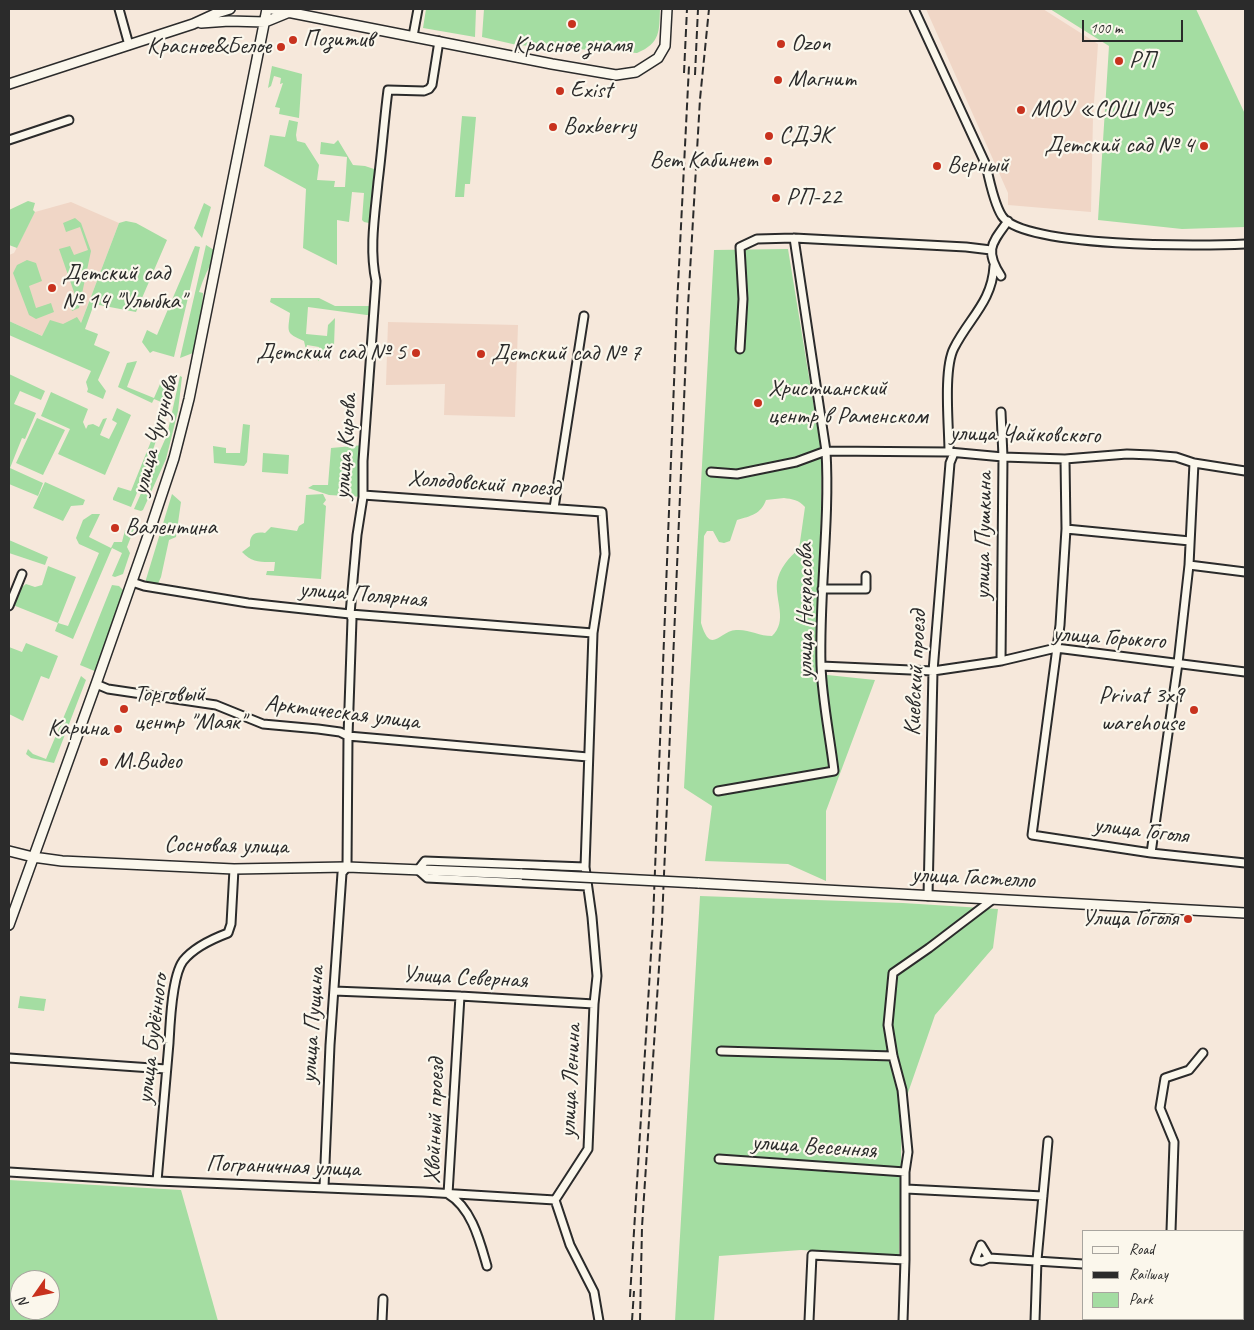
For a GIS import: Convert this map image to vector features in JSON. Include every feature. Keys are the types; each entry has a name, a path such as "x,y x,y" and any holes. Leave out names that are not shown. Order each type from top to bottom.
{"main road":[{"path":"9,84 193,24 230,9"},
{"name":"улица Чугунова","path":"9,925 96,684 174,458 189,399 267,9"},
{"path":"272,9 616,74 636,72 658,58 665,46 667,9"},
{"path":"193,24 229,21 265,22 287,13"},
{"name":"Сосновая улица","path":"9,851 62,861 234,869 347,867 522,874"},
{"name":"улица Гастелло","path":"522,874 1245,913"}],"street":[{"path":"119,9 128,45"},
{"path":"413,36 418,9"},
{"path":"914,9 986,165 1002,217 1028,231 1071,239 1207,246 1245,244"},
{"name":"улица Кирова","path":"347,867 348,736 352,619 350,614 363,495 363,461 376,281 374,269 374,224 382,138 388,90 424,91 429,89 432,86 439,41"},
{"path":"9,140 69,120"},
{"path":"1001,276 994,266 991,250 993,242 1008,221"},
{"path":"740,348 743,298 740,247 757,239 794,238 956,246 991,250"},
{"path":"711,472 737,474 796,462 826,450 794,238"},
{"name":"Киевский проезд","path":"928,896 933,671 952,453 948,368 953,349 988,295 994,276 994,266"},
{"path":"554,508 584,316"},
{"name":"улица Пушкина","path":"1001,412 1004,457 1001,661"},
{"name":"улица Чайковского","path":"826,450 952,453 1065,459 1126,454 1152,455 1176,457 1245,471"},
{"name":"улица Некрасова","path":"718,791 834,771 821,666 822,589 828,478 826,450"},
{"path":"1056,648 1060,625 1066,529 1065,459"},
{"path":"1150,853 1178,663 1189,565 1194,462"},
{"name":"Холодовский проезд","path":"363,495 602,512"},
{"name":"улица Ленина","path":"555,1200 588,1149 594,1004 597,976 585,867 593,633 605,554 602,512"},
{"path":"1066,529 1190,541"},
{"path":"1189,565 1245,572"},
{"path":"9,606 22,574"},
{"path":"822,589 866,589 866,576"},
{"name":"улица Полярная","path":"132,582 144,586 248,603 350,614 593,633"},
{"name":"улица Горького","path":"821,666 933,671 1001,661 1056,648 1245,672"},
{"name":"улица Гоголя","path":"1056,648 1032,835 1150,853 1245,863"},
{"name":"Арктическая улица","path":"96,684 108,689 216,705 263,724 340,732 348,736 588,757"},
{"path":"585,867 425,861 418,870 427,878 587,886"},
{"name":"улица Пущина","path":"324,1187 330,1045 342,873 347,867"},
{"name":"улица Будённого","path":"157,1181 171,1016 178,971 183,961 195,950 210,940 228,933 231,924 234,869"},
{"path":"903,1321 908,1152 902,1090 893,1056 888,1024 893,973 992,900"},
{"name":"Улица Северная","path":"334,991 594,1004"},
{"name":"Хвойный проезд","path":"460,996 448,1194 457,1200 478,1232 487,1266"},
{"path":"721,1051 893,1056"},
{"path":"1171,1230 1174,1142 1160,1108 1165,1078 1189,1070 1202,1053"},
{"path":"9,1058 166,1069"},
{"path":"1035,1321 1037,1260 1048,1141"},
{"name":"улица Весенняя","path":"719,1159 906,1172"},
{"name":"Пограничная улица","path":"9,1172 555,1200"},
{"path":"906,1190 1043,1196"},
{"path":"555,1200 570,1245 594,1292 599,1321"},
{"path":"809,1321 812,1255 905,1260"},
{"path":"989,1258 1082,1264"},
{"path":"382,1299 382,1321"}],"shaded area":[{"path":"926,9 1043,9 1098,44 1093,117 1091,212 1008,205 1008,193"},
{"name":"Детский сад № 14 \"Улыбка\"","path":"71,202 119,223 71,349 9,321 9,255 14,253 35,212"},
{"name":"Детский сад № 7","path":"388,322 518,325 515,417 444,415 445,384 386,385"}],"green space":[{"path":"426,9 476,9 475,37 423,28"},
{"name":"Красное знамя","path":"484,9 660,9 659,30 651,45 637,53 517,45 482,37"},
{"path":"1050,9 1196,9 1245,114 1245,227 1182,229 1098,220 1109,46"},
{"path":"272,66 302,74 299,118 279,114 280,108 275,107 283,83 280,84 281,78 274,76 271,86 268,88"},
{"path":"462,116 476,117 470,184 465,184 464,197 455,197"},
{"path":"289,120 298,122 297,141 305,143 319,165 317,180 335,181 334,187 345,187 347,157 320,154 321,142 334,144 338,140 353,165 365,166 380,171 374,224 362,220 364,193 352,192 349,222 337,220 337,265 303,248 306,189 264,166 270,135 285,137"},
{"path":"28,201 35,203 33,210 35,212 17,248 9,245 9,210"},
{"path":"204,203 211,207 202,238 194,228"},
{"path":"75,218 81,223 91,251 79,308 72,311 68,298 75,295 59,249 70,246 74,255 88,250 80,227 66,232 63,223"},
{"path":"126,221 136,223 167,240 136,312 94,304 85,329 98,334 94,345 110,352 98,380 106,391 103,399 87,392 86,382 91,371 9,335 9,321 42,336 50,320 63,324 77,317 81,323 119,223"},
{"path":"206,245 214,250 216,255 206,273 199,292 203,293 202,311 193,353 180,358"},
{"path":"195,246 200,247 174,357 153,351 150,353 142,342 147,330 157,335"},
{"path":"788,249 822,448 818,674 875,680 826,811 826,881 788,864 705,861 712,806 684,788 714,250","holes":["784,498 798,501 805,507 799,549 785,564 777,582 780,610 777,630 772,636 736,630 730,631 716,639 708,638 701,623 704,536 707,531 713,531 719,542 730,541 737,520 751,516 764,505 766,500"]},
{"path":"27,260 36,263 42,281 29,286 36,308 51,303 54,312 36,319 29,315 13,273 17,265"},
{"path":"271,298 319,298 335,306 374,306 374,316 308,307 306,334 327,336 328,325 335,318 334,346 318,361 319,347 307,345 306,350 304,341 289,331 290,313 270,302"},
{"path":"137,361 127,387 154,398 160,384 170,387 171,397 144,476 131,507 113,500 113,498 118,487 131,491 166,404 154,399 152,403 118,387 127,363"},
{"path":"9,374 45,391 41,400 20,391 14,404 36,413 25,439 22,438 10,468 43,483 38,496 9,484"},
{"path":"180,376 182,377 178,411 166,459 143,510 134,509 167,435"},
{"path":"51,392 88,409 83,422 86,429 88,425 93,424 99,427 103,419 107,418 100,435 109,439 117,423 112,420 117,408 131,415 105,475 58,454 70,429 41,416"},
{"path":"37,418 65,430 43,475 16,463"},
{"path":"243,424 250,425 247,462 244,466 214,463 213,446 226,448 226,453 240,453"},
{"path":"364,445 363,497 329,495 308,488 313,485 328,485 331,448"},
{"path":"263,453 289,455 288,474 262,472"},
{"path":"45,482 85,500 83,505 71,506 63,521 33,508"},
{"path":"172,494 181,502 176,537 169,540 161,577 156,588 144,586"},
{"path":"323,494 326,500 323,504 326,506 321,579 266,575 267,571 274,571 275,562 253,560 242,552 250,546 253,535 265,533 271,527 297,531 299,526 304,523 306,495"},
{"path":"92,514 100,514 89,537 111,548 114,542 122,542 125,530 134,529 127,547 130,553 123,574 115,577 112,576 122,553 112,548 73,639 55,631 58,623 68,626 99,553 79,544 76,538 83,520"},
{"path":"9,540 48,557 45,565 9,553"},
{"path":"48,566 76,577 58,623 13,605 21,588 26,584 35,587 42,585"},
{"path":"112,585 119,586 123,590 97,672 80,665"},
{"path":"26,643 58,656 49,679 41,676 23,721 9,714 9,647 22,652"},
{"path":"81,676 86,680 54,763 31,758 26,754 28,749 33,754 46,759"},
{"path":"700,896 903,903 998,909 993,948 935,1015 902,1110 899,1255 801,1250 719,1256 714,1321 675,1321"},
{"path":"20,996 46,999 44,1011 18,1008"},
{"path":"9,1180 181,1190 218,1321 9,1321"}],"railway":[{"path":"684,73 687,9"},
{"path":"695,75 698,9"},
{"path":"640,1321 642,1227 662,922 688,306 700,99 709,9"},
{"path":"630,1297 653,921 677,306 689,66"},
{"path":"632,1321 634,1291"}],"place":[{"name":"Красное знамя","path":"572,24"},
{"name":"Позитив","path":"293,40"},
{"name":"Ozon","path":"781,44"},
{"name":"Красное&Белое","path":"281,47"},
{"name":"РП","path":"1119,61"},
{"name":"Магнит","path":"778,80"},
{"name":"Exist","path":"560,91"},
{"name":"МОУ «СОШ №5","path":"1021,110"},
{"name":"Boxberry","path":"553,127"},
{"name":"СДЭК","path":"769,136"},
{"name":"Детский сад № 4","path":"1204,146"},
{"name":"Вет Кабинет","path":"768,161"},
{"name":"Верный","path":"937,166"},
{"name":"РП-22","path":"776,198"},
{"name":"Детский сад № 14 \"Улыбка\"","path":"52,288"},
{"name":"Детский сад № 5","path":"416,353"},
{"name":"Детский сад № 7","path":"481,354"},
{"name":"Христианский центр в Раменском","path":"758,403"},
{"name":"Валентина","path":"115,528"},
{"name":"Торговый центр \"Маяк\"","path":"124,709"},
{"name":"Privat 3x9 warehouse","path":"1194,710"},
{"name":"Карина","path":"118,729"},
{"name":"М.Видео","path":"104,762"},
{"name":"Улица Гоголя","path":"1188,919"}]}
